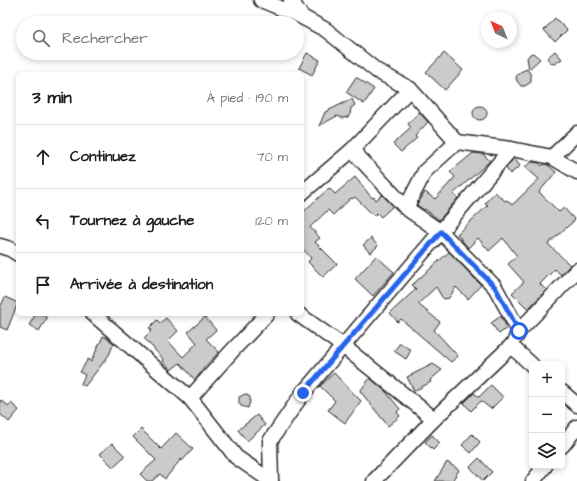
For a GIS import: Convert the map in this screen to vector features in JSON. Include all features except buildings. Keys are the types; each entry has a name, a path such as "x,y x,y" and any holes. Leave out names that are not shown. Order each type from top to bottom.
{"street":[{"path":"261,0 300,16"},
{"path":"291,0 301,16"},
{"path":"304,18 326,30 377,72 410,88 457,142 511,149 552,157 577,172"},
{"path":"304,191 352,150 410,88"},
{"path":"552,157 577,133"},
{"path":"406,208 425,171 457,142"},
{"path":"95,316 190,398 236,457 271,481 270,441 303,393 511,149"},
{"path":"352,150 406,208 441,232 495,287 519,331"},
{"path":"0,246 16,253"},
{"path":"374,481 434,419 511,346 519,331 577,270"},
{"path":"190,398 265,316"},
{"path":"301,316 343,346 434,419"},
{"path":"511,346 529,362"},
{"path":"565,395 577,406"},
{"path":"565,442 577,428"},
{"path":"532,481 542,469"}],"route":[{"path":"303,393 441,232 495,287 519,331"}]}
